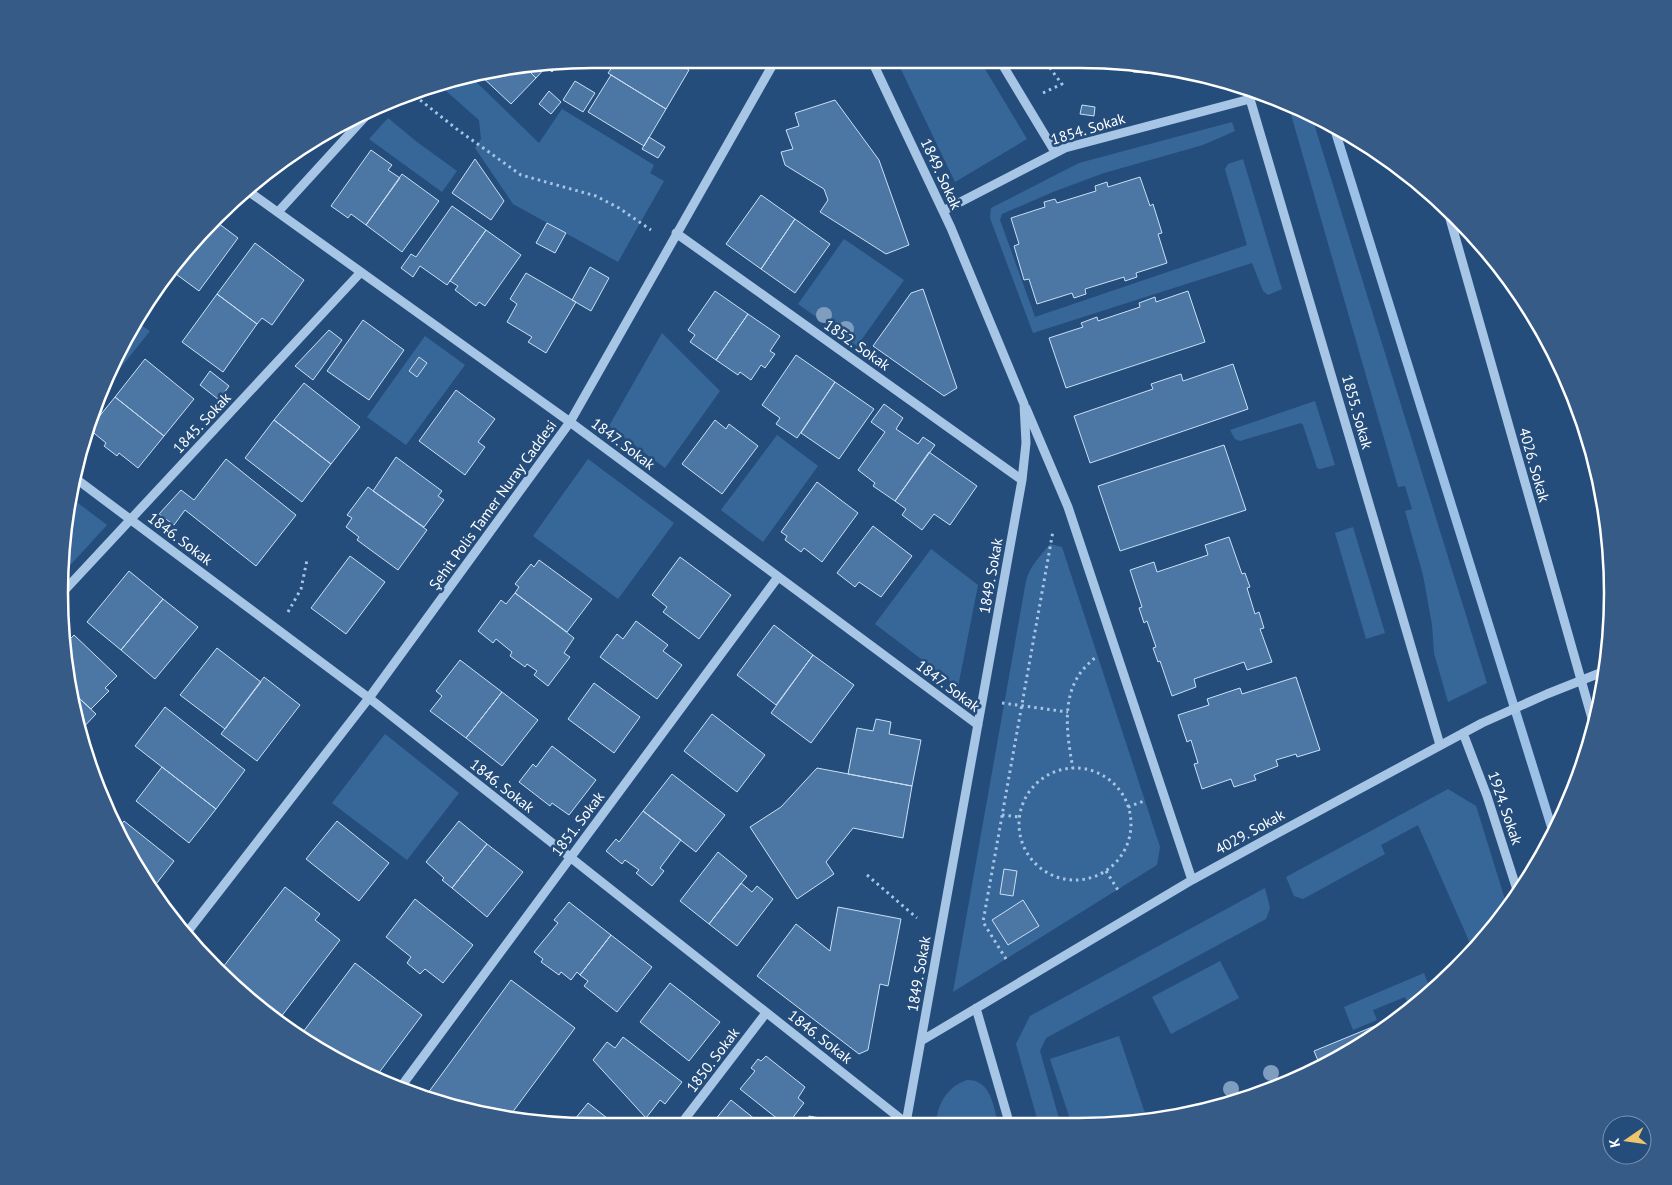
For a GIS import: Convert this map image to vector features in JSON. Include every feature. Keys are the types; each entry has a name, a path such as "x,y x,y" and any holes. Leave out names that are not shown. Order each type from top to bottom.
{"street":[{"name":"Şehit Polis Tamer Nuray Caddesi","path":"190,929 369,698 570,422 771,68"},
{"name":"1849. Sokak","path":"875,68 943,211 1024,404 1026,442 1022,480 907,1118"},
{"path":"1005,68 1055,152"},
{"name":"1855. Sokak","path":"1249,96 1440,745"},
{"name":"1854. Sokak","path":"943,211 1055,152 1250,99"},
{"path":"278,212 360,122"},
{"name":"1847. Sokak","path":"252,193 570,422 978,725"},
{"name":"4026. Sokak","path":"1451,221 1590,713"},
{"name":"1852. Sokak","path":"676,233 1022,480"},
{"name":"1845. Sokak","path":"68,586 361,272"},
{"path":"1024,404 1068,507 1192,880"},
{"name":"1846. Sokak","path":"80,482 369,698 900,1118"},
{"name":"1851. Sokak","path":"404,1083 778,577"},
{"name":"4029. Sokak","path":"921,1041 1192,880 1440,745 1547,694 1598,674"},
{"name":"1924. Sokak","path":"1463,733 1487,796 1515,885"},
{"path":"976,1008 1008,1118"},
{"name":"1850. Sokak","path":"686,1118 766,1013"}],"path":[{"path":"1042,93 1062,84 1050,68"},
{"path":"417,98 458,130 521,175 596,196 619,208 651,230"},
{"path":"1006,959 983,922 1054,525"},
{"path":"278,630 299,594 303,584 307,560"},
{"path":"1072,768 1068,712 1071,692 1076,680 1097,656"},
{"path":"1022,706 1068,712"},
{"path":"1072,768 1092,771 1108,779 1120,792 1128,807 1130,824 1128,842 1120,858 1106,871 1088,879 1069,881 1051,875 1035,864 1024,848 1019,829 1020,810 1028,792 1042,778 1058,771 1072,768"},
{"path":"1128,807 1146,800"},
{"path":"1002,815 1020,817"},
{"path":"1106,871 1118,890"},
{"path":"867,875 916,918"}],"shaded area":[{"path":"900,68 984,68 1027,139 955,182"},
{"path":"475,81 539,143 562,109 654,165 650,173 664,181 618,262 513,204 475,148 481,139 479,120 444,89"},
{"path":"1290,112 1314,123 1487,683 1448,702 1434,653 1432,625 1423,575 1405,511 1412,509 1405,486 1398,487"},
{"path":"388,118 457,171 442,192 369,139"},
{"path":"1232,122 1235,131 1203,145 1104,173 1002,214 1000,220 1035,317 1247,245 1225,169 1228,164 1243,159 1282,289 1268,295 1263,291 1252,263 1033,333 990,218 991,208 1079,163"},
{"path":"844,239 904,280 857,346 798,304"},
{"path":"141,325 150,331 115,374"},
{"path":"662,333 720,391 665,468 609,426"},
{"path":"425,336 465,365 406,445 367,417"},
{"path":"1315,401 1335,465 1317,468 1301,423 1240,441 1235,439 1230,430"},
{"path":"777,435 818,466 763,542 721,510"},
{"path":"588,459 674,523 618,599 533,536"},
{"path":"76,502 107,525 69,567"},
{"path":"1353,527 1385,633 1366,639 1335,533"},
{"path":"1050,544 1062,547 1160,847 1157,865 953,992 1026,581 1033,566"},
{"path":"931,549 978,585 958,687 875,624"},
{"path":"385,734 459,793 407,860 332,803"},
{"path":"1448,789 1476,806 1505,899 1470,943 1418,825 1381,845 1385,854 1303,899 1294,896 1286,877"},
{"path":"1265,888 1270,908 1266,919 1046,1038 1040,1051 1059,1118 1037,1118 1016,1044 1030,1016"},
{"path":"1220,961 1239,998 1171,1034 1152,997"},
{"path":"1424,973 1428,985 1407,1002 1405,997 1373,1010 1377,1020 1353,1030 1344,1007"},
{"path":"1119,1036 1145,1113 1070,1118 1050,1059"},
{"path":"967,1080 981,1084 990,1095 997,1118 937,1118 941,1102 949,1091"}],"building":[{"path":"612,68 686,68 689,70 666,109 608,73"},
{"path":"543,70 536,78 530,72"},
{"path":"1133,71 1156,74 1133,72"},
{"path":"530,72 536,78 511,104 485,79"},
{"path":"611,75 666,109 644,146 588,112"},
{"path":"575,81 595,93 583,112 563,100"},
{"path":"549,91 561,102 551,114 539,104"},
{"path":"835,100 879,160 909,245 886,254 820,212 828,200 824,189 785,165 781,152 793,149 786,130 799,126 795,113"},
{"path":"1082,105 1095,107 1094,116 1080,114"},
{"path":"649,137 665,147 658,158 642,149"},
{"path":"371,150 392,165 388,170 400,178 366,225 351,214 348,218 331,206"},
{"path":"475,159 504,201 491,220 452,193"},
{"path":"402,174 439,201 402,252 366,225"},
{"path":"1140,177 1150,206 1153,204 1162,233 1158,234 1167,263 1136,273 1137,277 1125,281 1124,277 1085,289 1086,294 1074,298 1072,293 1037,304 1029,279 1024,280 1014,246 1019,244 1011,218 1045,207 1044,202 1055,199 1057,203 1096,191 1095,186 1107,182 1108,187"},
{"path":"761,195 795,219 761,269 726,244"},
{"path":"452,206 486,230 447,285 420,266 413,277 401,268 411,254 416,257"},
{"path":"795,219 830,244 795,293 761,269"},
{"path":"547,223 566,233 555,253 536,243"},
{"path":"219,224 238,238 199,291 175,274"},
{"path":"486,230 521,255 485,306 479,302 476,306 455,290 458,286 450,281"},
{"path":"255,243 304,280 272,325 262,318 257,324 217,294"},
{"path":"590,267 609,278 591,311 572,300"},
{"path":"526,273 576,302 546,353 528,342 532,337 507,322 517,304 510,299"},
{"path":"923,289 957,388 944,396 873,346 911,293"},
{"path":"715,291 748,314 716,360 690,342 695,335 688,330"},
{"path":"1188,291 1205,342 1066,388 1049,338 1083,327 1081,323 1097,317 1098,321 1140,307 1139,303 1155,297 1156,302"},
{"path":"217,294 257,324 223,372 182,342"},
{"path":"748,314 780,336 770,351 775,354 765,368 761,365 751,380 740,372 738,375 716,360"},
{"path":"363,320 404,350 369,400 327,371"},
{"path":"329,330 342,340 313,380 295,366"},
{"path":"796,355 835,382 797,438 776,424 780,418 762,405"},
{"path":"419,357 427,363 417,377 409,371"},
{"path":"145,359 194,399 164,436 115,397"},
{"path":"1233,364 1248,409 1090,463 1074,416 1153,389 1151,384 1181,374 1183,381"},
{"path":"210,371 229,386 219,400 200,385"},
{"path":"835,382 874,409 839,459 801,433"},
{"path":"304,383 360,427 331,464 274,420"},
{"path":"456,390 495,419 478,442 485,447 465,475 419,441"},
{"path":"115,397 164,436 138,468 119,453 117,456 104,446 106,443 93,432 97,420"},
{"path":"884,404 903,418 896,429 918,444 923,437 935,445 895,501 873,486 875,483 858,470 885,432 871,422"},
{"path":"274,420 331,464 302,502 245,458"},
{"path":"715,420 726,429 729,424 758,446 722,494 682,464"},
{"path":"1224,445 1246,510 1120,551 1098,486"},
{"path":"929,452 977,486 950,525 934,514 922,530 902,515 906,509 895,501"},
{"path":"396,457 442,491 438,496 444,500 424,527 373,491"},
{"path":"226,459 296,515 256,566 185,510 174,525 159,514 181,490 194,500"},
{"path":"817,482 858,513 822,562 804,548 801,552 785,540 787,536 781,532"},
{"path":"368,487 427,530 398,570 357,540 359,537 346,527 352,518 347,515"},
{"path":"873,526 912,556 881,597 859,582 855,587 837,573"},
{"path":"1229,537 1242,574 1245,573 1250,587 1247,588 1255,614 1259,612 1264,628 1260,629 1272,662 1247,670 1244,662 1194,679 1196,687 1172,696 1160,661 1158,662 1153,648 1156,647 1147,621 1144,623 1139,608 1142,607 1130,570 1154,562 1157,572 1208,555 1205,545"},
{"path":"350,556 385,582 346,634 311,608"},
{"path":"680,557 731,595 699,639 663,612 667,607 652,595"},
{"path":"539,560 592,599 567,632 515,593 519,587 515,584 531,564 534,567"},
{"path":"129,571 163,599 121,650 87,622"},
{"path":"515,593 574,638 564,653 570,657 548,686 534,675 537,671 527,664 525,667 510,656 512,652 496,639 493,643 478,631 501,600 506,604"},
{"path":"163,599 198,627 155,679 121,650"},
{"path":"636,621 668,645 663,651 682,665 657,699 600,657 617,634 623,639"},
{"path":"774,625 813,655 776,705 737,675"},
{"path":"74,635 117,676 105,688 109,691 91,709 79,698 70,639"},
{"path":"217,648 261,682 225,729 180,695"},
{"path":"813,655 854,685 811,743 771,713"},
{"path":"460,660 502,692 466,738 430,711 442,696 436,691"},
{"path":"264,677 300,705 257,761 221,734"},
{"path":"1296,677 1320,750 1297,757 1296,754 1276,760 1278,766 1254,775 1256,780 1234,787 1231,779 1202,789 1194,764 1198,763 1191,740 1187,742 1178,715 1209,705 1207,699 1240,688 1242,694"},
{"path":"594,683 640,717 614,753 568,719"},
{"path":"502,692 538,720 502,766 466,738"},
{"path":"79,698 96,714 85,726"},
{"path":"165,707 245,770 216,809 135,746"},
{"path":"712,714 765,755 737,792 684,751"},
{"path":"876,719 891,722 889,734 921,740 912,786 848,774 857,728 873,731"},
{"path":"552,746 596,780 569,815 552,803 550,806 519,782 533,764 536,767"},
{"path":"162,767 216,809 189,843 136,801"},
{"path":"817,768 912,786 903,838 853,828 826,862 834,874 797,899 750,827 781,807"},
{"path":"672,774 725,815 696,852 643,811"},
{"path":"643,811 681,840 660,868 664,871 652,886 636,873 639,870 625,860 622,864 606,851 616,839 619,842"},
{"path":"124,821 174,861 156,884 138,855 122,824"},
{"path":"337,821 389,863 359,901 306,859"},
{"path":"459,821 487,844 452,888 426,862"},
{"path":"487,844 523,872 487,917 452,888"},
{"path":"718,852 747,876 709,924 680,901"},
{"path":"1004,869 1017,871 1013,896 1000,894"},
{"path":"741,883 752,892 757,886 773,899 737,946 709,924"},
{"path":"285,887 320,914 315,920 340,940 282,1015 224,966"},
{"path":"415,899 473,945 443,983 425,969 420,974 407,963 411,957 386,937"},
{"path":"1023,900 1039,926 1008,945 992,920"},
{"path":"569,902 611,935 580,975 577,972 571,980 561,972 559,975 541,962 543,959 534,952 558,923 554,920"},
{"path":"838,907 901,919 888,986 880,984 868,1050 859,1054 757,976 796,924 830,951"},
{"path":"611,935 652,967 617,1012 584,986 588,981 580,975"},
{"path":"355,963 422,1015 379,1072 330,1047 304,1031"},
{"path":"511,980 575,1028 513,1111 457,1100 429,1092"},
{"path":"670,983 720,1022 689,1061 640,1022"},
{"path":"1376,1026 1318,1060 1314,1051"},
{"path":"623,1037 682,1082 665,1104 660,1100 646,1118 593,1060 607,1042 615,1048"},
{"path":"766,1056 805,1087 798,1098 804,1103 793,1118 776,1118 740,1089 755,1071 751,1068 758,1059 761,1061"},
{"path":"731,1100 754,1118 717,1118"},
{"path":"588,1103 607,1118 592,1118 576,1117"}],"waterway":[{"path":"1336,135 1551,824"}]}
